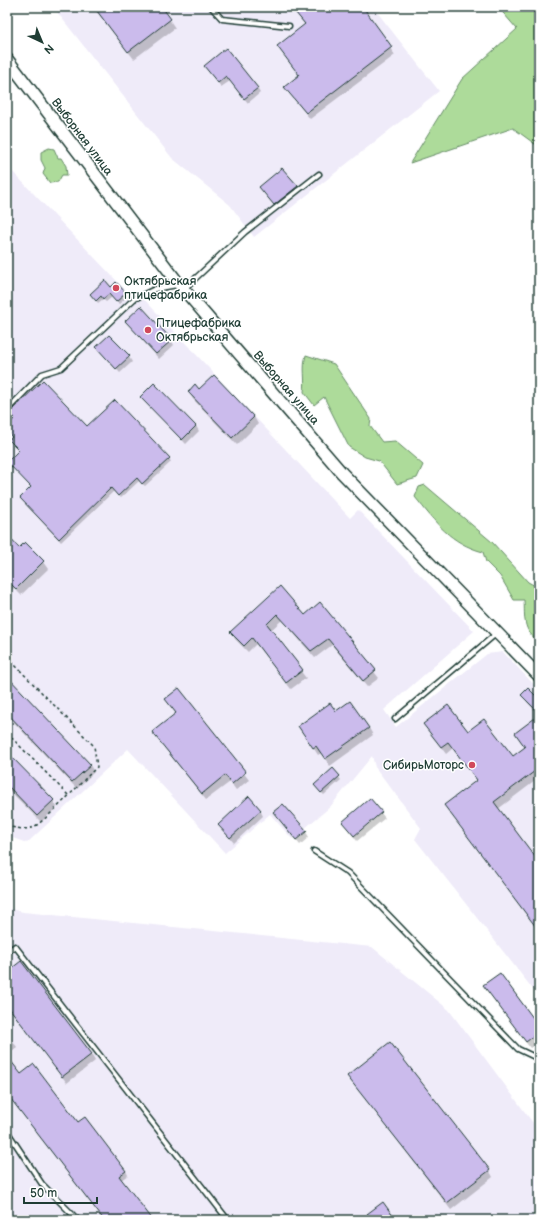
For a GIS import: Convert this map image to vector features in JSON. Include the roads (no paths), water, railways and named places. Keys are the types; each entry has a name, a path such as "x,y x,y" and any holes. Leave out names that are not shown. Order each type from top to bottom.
{"main road":[{"name":"Выборная улица","path":"7,61 182,287 342,473 539,676"}],"lane":[{"path":"211,7 222,19 289,26"},
{"path":"7,410 42,374 61,368 134,299 155,289 182,287 245,232 319,174"},
{"path":"396,719 497,632"},
{"path":"314,851 348,873 518,1049 539,1060"},
{"path":"7,952 15,946 228,1220"},
{"path":"7,1131 42,1184 78,1220"}],"place":[{"name":"Октябрьская птицефабрика","path":"116,288"},
{"name":"Птицефабрика Октябрьская","path":"148,330"},
{"name":"СибирьМоторс","path":"472,765"}]}
